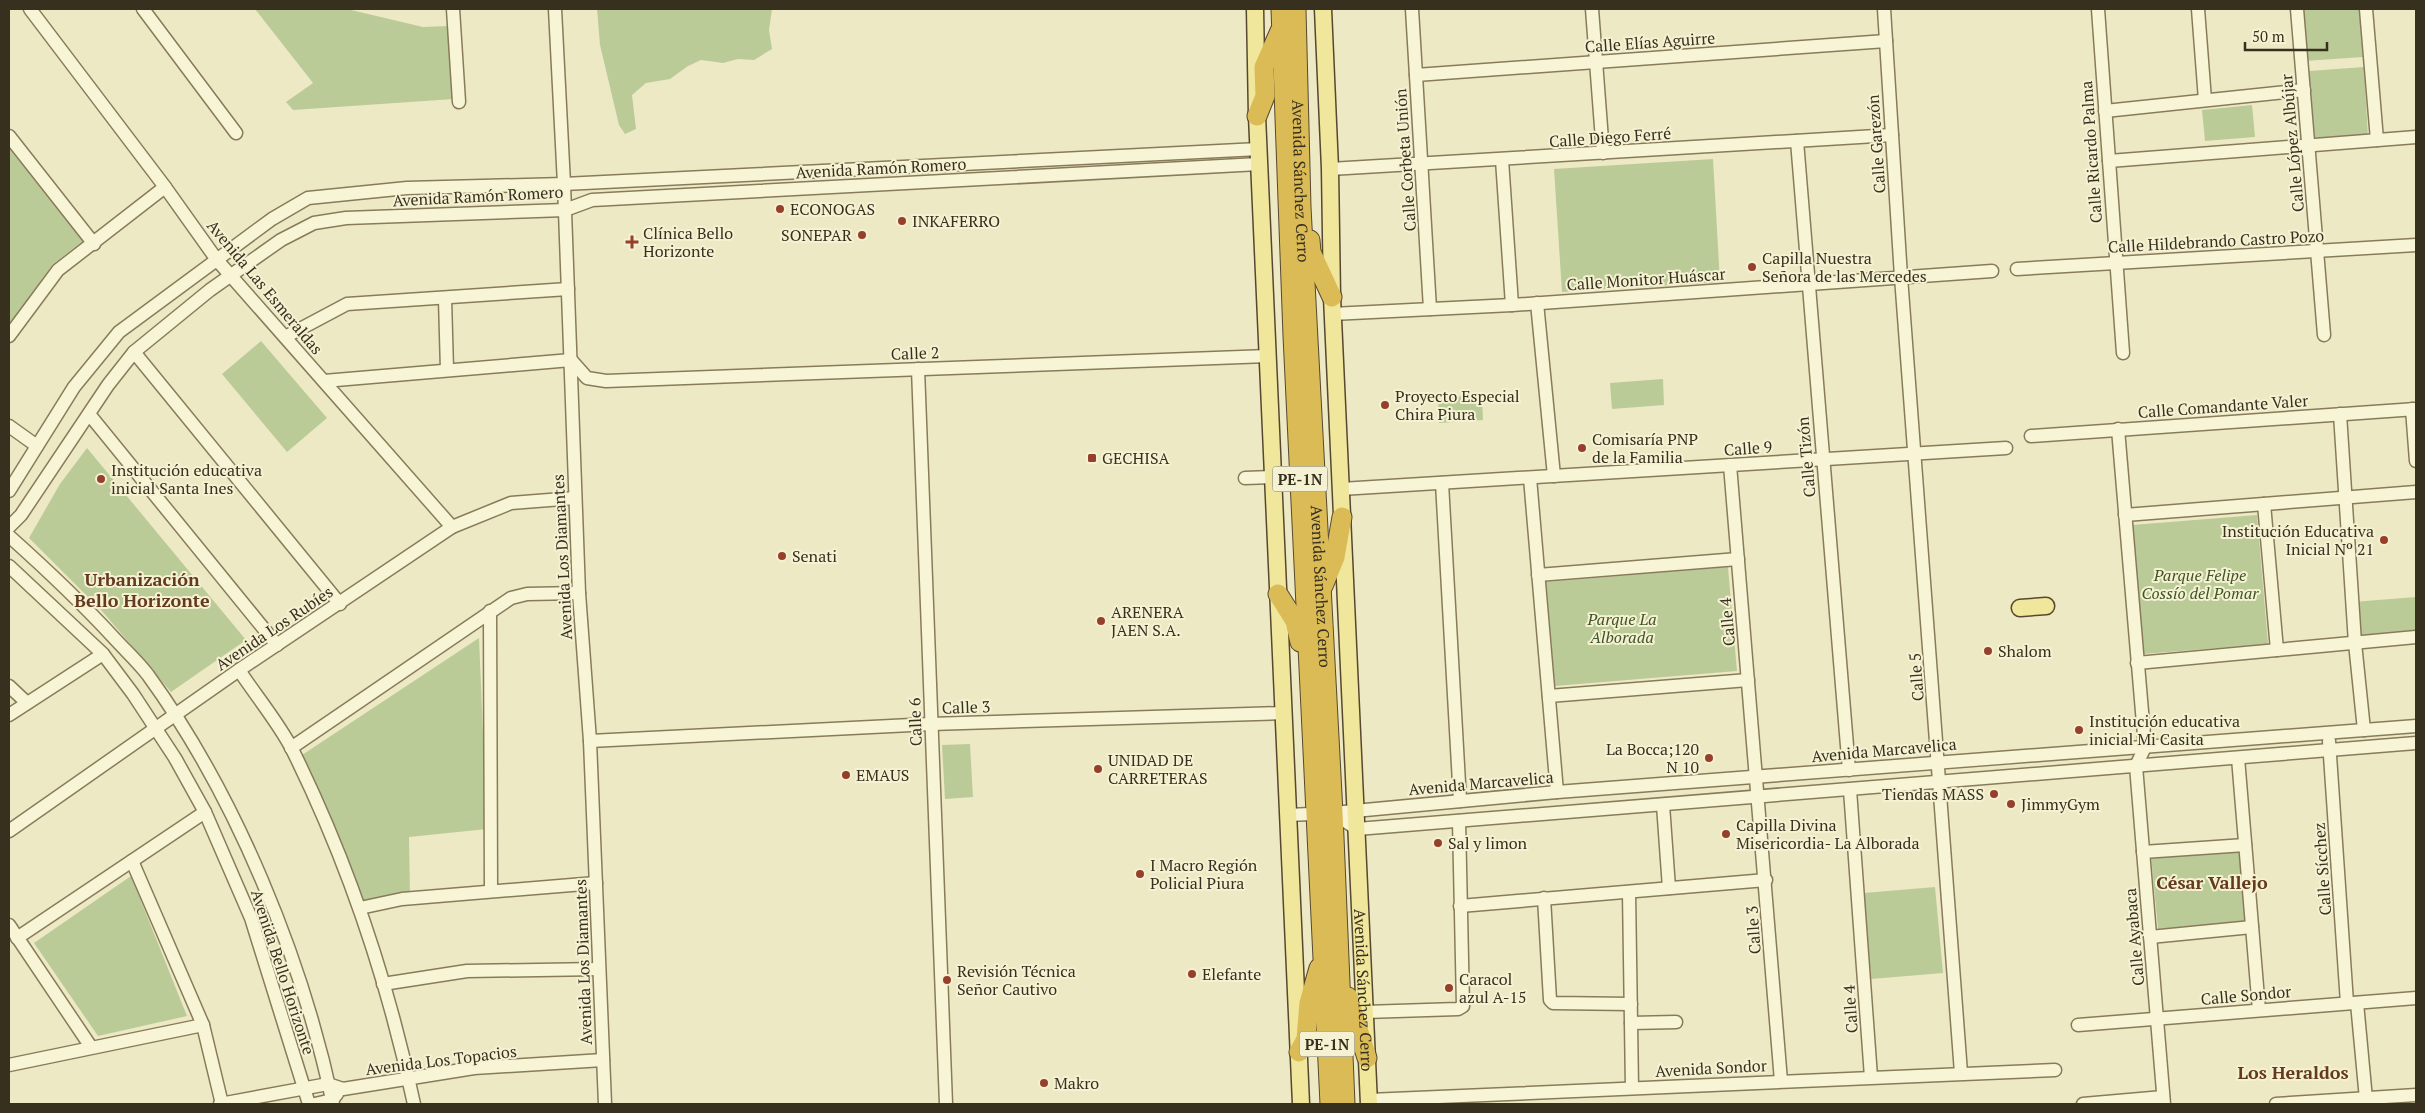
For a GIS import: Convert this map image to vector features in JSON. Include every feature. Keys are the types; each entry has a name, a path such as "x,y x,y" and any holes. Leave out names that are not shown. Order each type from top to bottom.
{"highway":[{"name":"Avenida Sánchez Cerro","path":"1296,9 1301,207 1321,589 1325,813 1324,950 1330,1104"},
{"path":"1257,116 1265,96 1264,67 1282,17"},
{"name":"Avenida Sánchez Cerro","path":"1282,17 1293,336 1309,674 1325,813 1339,968 1345,1104"},
{"path":"1301,207 1309,221 1311,252 1332,306"},
{"path":"1321,589 1335,557 1342,516"},
{"path":"1278,594 1298,629 1303,661 1309,674"},
{"path":"1299,1052 1306,1039 1309,1003 1324,950"},
{"path":"1339,968 1346,982 1350,1008 1367,1058"}],"main road":[{"path":"1255,9 1257,116 1301,1104"},
{"name":"Avenida Sánchez Cerro","path":"1323,9 1330,169 1332,306 1369,1102"},
{"path":"2020,608 2046,606"}],"street":[{"name":"Avenida Las Esmeraldas","path":"30,9 165,187 217,260 452,527"},
{"path":"143,9 236,133"},
{"path":"453,9 459,102"},
{"name":"Avenida Los Diamantes","path":"554,9 564,184 579,592 590,741 605,1104"},
{"name":"Calle Corbeta Unión","path":"1412,9 1430,309"},
{"path":"1592,9 1603,153"},
{"name":"Calle Garezón","path":"1884,9 1901,277"},
{"name":"Calle Ricardo Palma","path":"2098,9 2115,264 2123,353"},
{"path":"2198,9 2206,100"},
{"name":"Calle López Albújar","path":"2297,9 2324,335"},
{"path":"2366,9 2377,140"},
{"name":"Calle Elías Aguirre","path":"1416,75 1886,41"},
{"path":"2105,111 2304,90"},
{"name":"Calle Diego Ferré","path":"1330,169 1422,165 1892,135"},
{"path":"9,136 94,244"},
{"path":"2108,161 2416,137"},
{"name":"Calle Tizón","path":"1797,141 1807,284 1849,770"},
{"name":"Avenida Ramón Romero","path":"9,492 74,387 119,332 272,218 308,198 406,188 564,184 762,174 1259,156"},
{"name":"Avenida Ramón Romero","path":"9,527 21,515 89,414 134,352 210,290 281,240 314,223 346,218 565,210 592,200 763,191 1259,156"},
{"path":"1502,160 1512,305"},
{"path":"792,173 793,189"},
{"path":"762,174 763,191"},
{"path":"9,336 58,270 94,244 165,187"},
{"name":"Calle Hildebrando Castro Pozo","path":"2017,270 2416,245"},
{"name":"Calle Monitor Huáscar","path":"1332,306 1430,309 1512,305 1992,271"},
{"name":"Calle 5","path":"1901,277 1961,1073"},
{"path":"286,337 347,304 445,299 568,289"},
{"path":"445,299 447,370"},
{"path":"1537,303 1554,476"},
{"path":"134,352 340,604"},
{"name":"Calle 2","path":"571,360 587,378 606,381 1268,356"},
{"path":"324,381 571,360"},
{"name":"Calle 6","path":"918,369 946,1104"},
{"path":"2414,409 2416,461"},
{"name":"Calle Comandante Valer","path":"2031,436 2414,409"},
{"path":"89,414 276,645"},
{"path":"2340,414 2364,730"},
{"path":"9,426 38,446"},
{"path":"2118,429 2145,747 2136,766"},
{"name":"Calle 9","path":"1341,489 2006,448"},
{"name":"Calle 4","path":"1730,465 1757,777"},
{"path":"1245,478 1273,476"},
{"path":"1530,478 1556,792"},
{"path":"1442,483 1460,801"},
{"path":"2125,515 2416,492"},
{"name":"Avenida Los Rubíes","path":"9,831 239,670 340,604 452,527 511,503 575,498"},
{"path":"2264,504 2277,650"},
{"name":"Avenida Bello Horizonte","path":"9,536 82,602 147,674 207,769 260,875 299,980 332,1102"},
{"path":"1538,575 1738,559"},
{"name":"Avenida Bello Horizonte","path":"9,566 103,654 155,729 205,812 251,918 309,1104"},
{"path":"291,748 511,598 527,594 579,592"},
{"path":"490,611 492,891"},
{"path":"2137,663 2416,637"},
{"path":"9,715 103,654"},
{"path":"239,670 291,748 360,908 383,984 414,1104"},
{"path":"1548,696 1748,680"},
{"path":"9,686 27,703"},
{"name":"Calle 3","path":"590,741 931,724 1284,714"},
{"name":"Avenida Marcavelica","path":"1288,815 1356,811 1556,792 2416,726"},
{"name":"Calle Sícchez","path":"2329,733 2352,1003 2366,1098"},
{"path":"1325,813 1357,829 2416,743"},
{"path":"2238,758 2259,1010"},
{"name":"Calle Ayabaca","path":"2136,766 2163,1100"},
{"name":"Calle 3","path":"1757,777 1781,1081"},
{"path":"1589,790 1591,810"},
{"name":"Calle 4","path":"1850,790 1871,1077"},
{"path":"1663,805 1669,888"},
{"path":"17,938 205,812"},
{"path":"1365,1012 1458,1008 1463,1006 1459,821"},
{"path":"2143,852 2246,845"},
{"path":"132,861 203,1025 221,1104 328,1084"},
{"path":"1460,906 1766,880"},
{"path":"360,908 402,899 596,883"},
{"path":"1629,892 1632,1088"},
{"path":"1544,898 1550,1000 1554,1003 1631,1004"},
{"path":"9,925 91,1047"},
{"path":"2150,937 2252,927"},
{"path":"383,984 468,971 599,970"},
{"name":"Calle Sondor","path":"2078,1025 2416,998"},
{"path":"1631,1023 1676,1022"},
{"path":"9,1065 203,1025"},
{"name":"Avenida Los Topacios","path":"328,1084 343,1089 474,1068 603,1060"},
{"name":"Avenida Sondor","path":"1369,1102 1781,1081 2055,1070"},
{"path":"315,1104 332,1102 343,1089"},
{"path":"2276,1104 2416,1095"},
{"path":"2083,1104 2163,1100"}],"green space":[{"path":"255,9 347,9 423,27 449,26 454,99 293,110 286,102 313,83"},
{"path":"597,9 772,9 769,30 772,49 754,60 738,59 723,63 701,60 688,66 670,79 646,83 632,95 636,129 625,134 619,125 600,45"},
{"path":"2301,9 2359,9 2363,57 2305,61"},
{"path":"2364,67 2368,137 2315,140 2309,71"},
{"path":"2252,105 2255,137 2205,141 2202,110"},
{"path":"9,148 83,241 53,264 9,325"},
{"path":"1713,159 1720,282 1562,292 1554,169"},
{"path":"261,341 327,418 287,452 222,374"},
{"path":"1663,379 1664,405 1612,409 1610,383"},
{"path":"1482,395 1483,420 1439,423 1438,398"},
{"path":"87,448 246,640 171,692 102,611 29,538 60,484"},
{"name":"Parque Felipe Cossío del Pomar","path":"2257,515 2268,644 2143,654 2132,525"},
{"name":"Parque La Alborada","path":"1728,567 1737,671 1555,686 1546,582"},
{"path":"2416,597 2416,637 2357,641 2353,602"},
{"path":"479,638 487,829 409,837 410,894 363,901 302,755"},
{"path":"970,744 973,797 945,799 942,745"},
{"path":"2242,848 2249,921 2158,929 2151,856"},
{"path":"131,876 187,1016 98,1036 34,943"},
{"path":"1935,887 1943,973 1871,979 1864,893"}],"place":[{"name":"ECONOGAS","path":"780,209"},
{"name":"INKAFERRO","path":"902,221"},
{"name":"SONEPAR","path":"862,235"},
{"name":"Clínica Bello Horizonte","path":"632,242"},
{"name":"Capilla Nuestra Señora de las Mercedes","path":"1752,267"},
{"name":"Proyecto Especial Chira Piura","path":"1385,405"},
{"name":"Comisaría PNP de la Familia","path":"1582,448"},
{"name":"GECHISA","path":"1092,458"},
{"name":"Institución educativa inicial Santa Ines","path":"101,479"},
{"name":"Institución Educativa Inicial Nº 21","path":"2384,540"},
{"name":"Senati","path":"782,556"},
{"name":"ARENERA JAEN S.A.","path":"1101,621"},
{"name":"Shalom","path":"1988,651"},
{"name":"Institución educativa inicial Mi Casita","path":"2079,730"},
{"name":"La Bocca;120 N 10","path":"1709,758"},
{"name":"UNIDAD DE CARRETERAS","path":"1098,769"},
{"name":"EMAUS","path":"846,775"},
{"name":"Tiendas MASS","path":"1994,794"},
{"name":"JimmyGym","path":"2011,804"},
{"name":"Capilla Divina Misericordia- La Alborada","path":"1726,834"},
{"name":"Sal y limon","path":"1438,843"},
{"name":"I Macro Región Policial Piura","path":"1140,874"},
{"name":"Elefante","path":"1192,974"},
{"name":"Revisión Técnica Señor Cautivo","path":"947,980"},
{"name":"Caracol azul A-15","path":"1449,988"},
{"name":"Makro","path":"1044,1083"}],"district":[{"name":"Urbanización Bello Horizonte","path":"142,589"},
{"name":"César Vallejo","path":"2212,882"},
{"name":"Los Heraldos","path":"2293,1072"}]}
